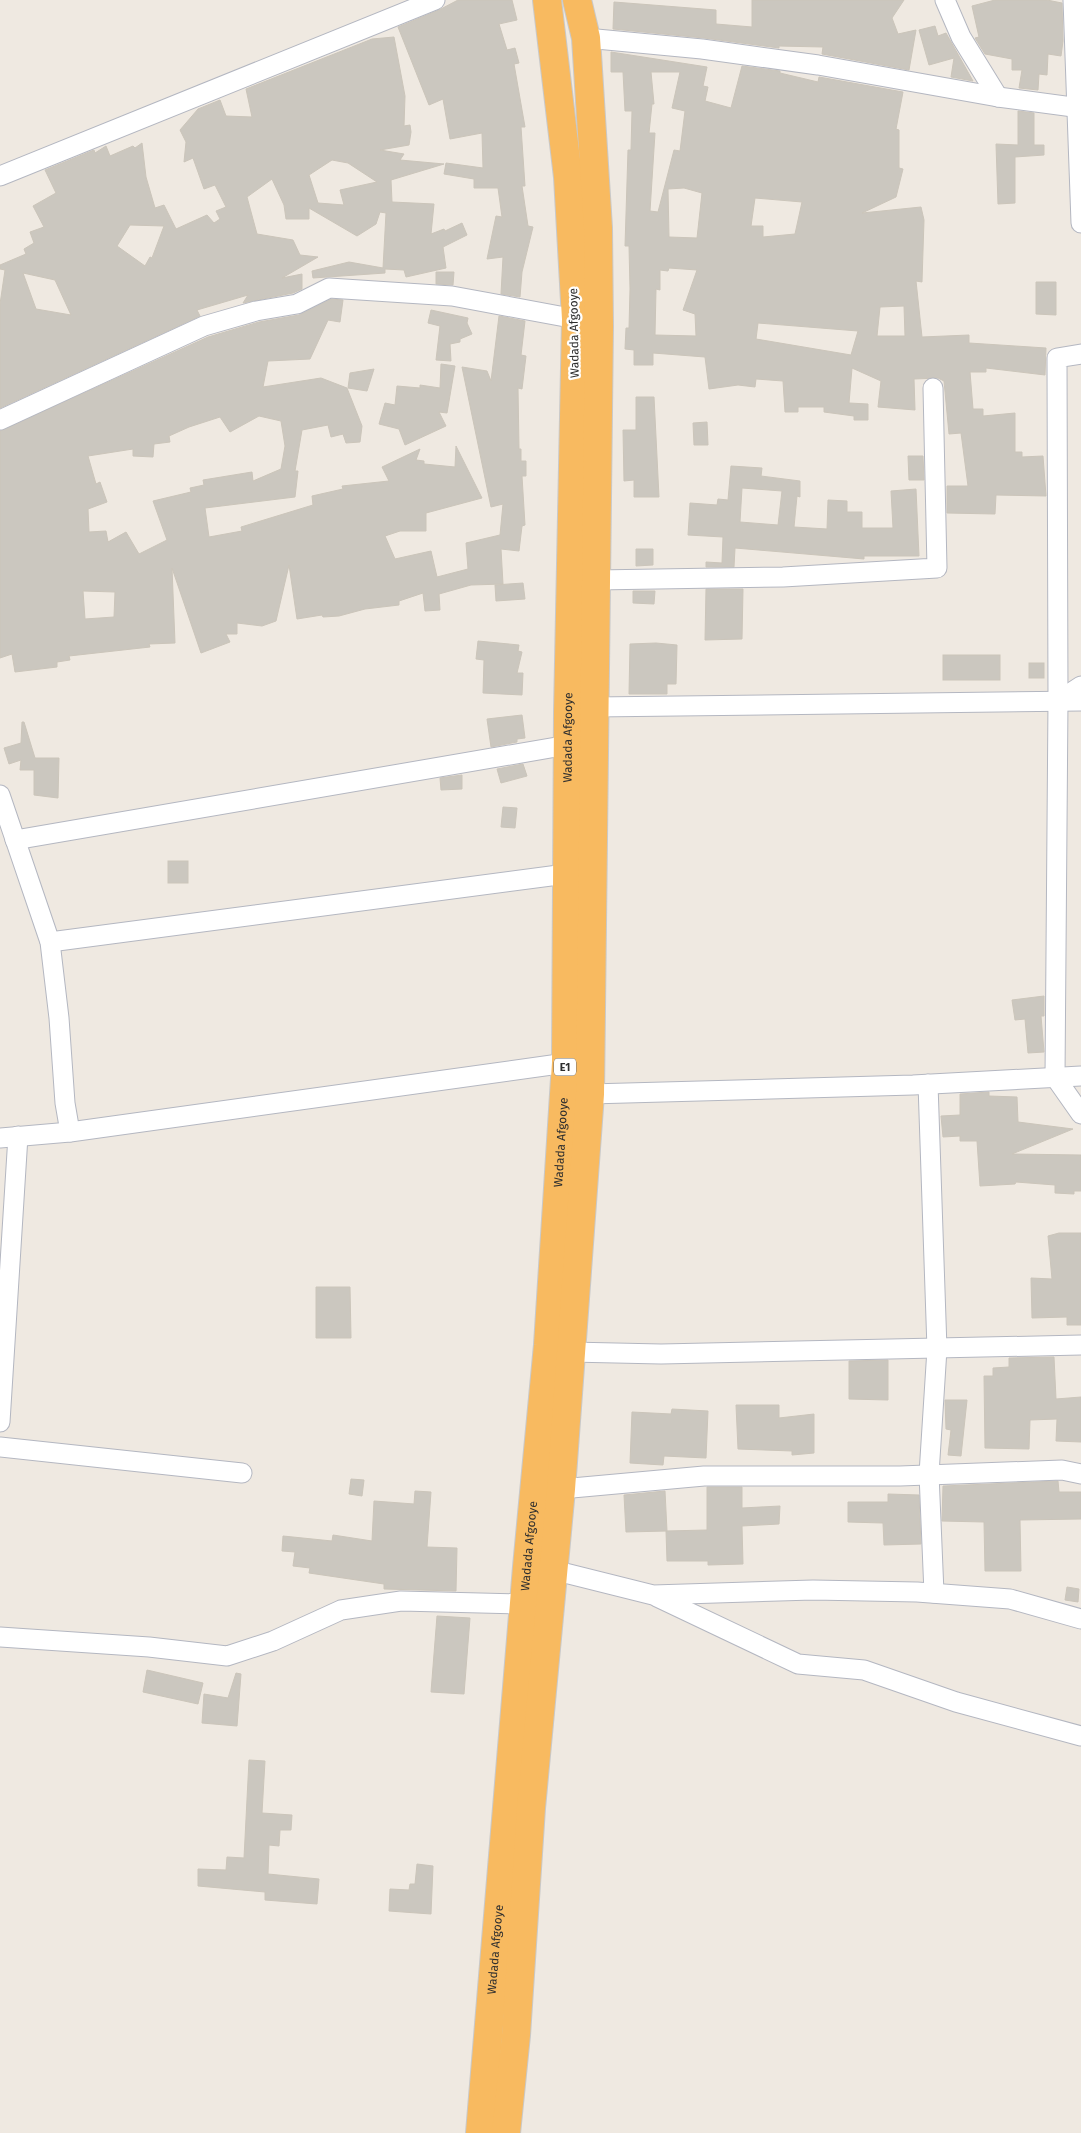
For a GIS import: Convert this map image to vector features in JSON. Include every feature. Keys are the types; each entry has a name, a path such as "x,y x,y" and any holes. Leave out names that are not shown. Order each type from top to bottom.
{"highway":[{"name":"Wadada Afgooye","path":"480,2133 524,1604 548,1345 566,1063 566,874 576,319 568,177 547,0"},
{"name":"Wadada Afgooye","path":"506,2133 516,2035 531,1808 561,1489 590,1094 599,326 598,228 586,38 577,0"}],"street":[{"path":"0,176 435,0"},
{"path":"945,0 961,37 998,97"},
{"path":"1073,0 1079,108 1081,223"},
{"path":"586,38 702,49 818,65 998,97 1079,108"},
{"path":"0,420 204,326 256,311 297,304 329,288 452,296 576,319"},
{"path":"1081,354 1056,358 1058,702 1055,1077 1081,1114"},
{"path":"596,580 783,577 937,568 933,388"},
{"path":"1058,702 1081,686"},
{"path":"594,707 1081,701"},
{"path":"8,831 568,745"},
{"path":"0,795 8,831 50,942 59,1018 65,1103 70,1132"},
{"path":"50,942 566,874"},
{"path":"0,1422 9,1137 70,1132 566,1063"},
{"path":"590,1094 928,1084 1081,1076"},
{"path":"928,1084 937,1349 929,1474 934,1593"},
{"path":"570,1352 661,1354 1081,1345"},
{"path":"0,1447 242,1473"},
{"path":"561,1489 704,1476 929,1474 1062,1470 1081,1474"},
{"path":"553,1570 653,1595 798,1664 864,1670 956,1702 1081,1736"},
{"path":"653,1595 813,1590 934,1593 1010,1599 1081,1619"},
{"path":"0,1637 149,1647 227,1656 273,1641 341,1610 400,1601 524,1604"}],"building":[{"path":"458,0 512,0 517,20 499,24 507,50 515,48 519,63 514,64 525,127 521,127 525,186 522,186 528,226 533,227 522,272 520,297 501,294 503,257 487,259 496,216 502,217 498,188 474,188 474,179 444,174 446,163 483,168 482,133 450,139 443,99 429,105 398,27"},
{"path":"752,0 904,0 892,18 898,34 916,30 909,70 822,54 823,47 779,46 779,48 613,29 614,2 716,10 716,24 752,27"},
{"path":"995,0 1047,0 1062,3 1063,41 1061,56 1048,54 1047,75 1039,74 1038,90 1019,88 1022,70 1012,70 1012,59 985,54 975,38 979,37 972,6"},
{"path":"935,26 938,36 946,33 973,81 951,77 954,58 929,65 919,30"},
{"path":"394,37 405,96 404,126 410,125 411,132 409,145 380,150 404,154 400,160 444,164 391,180 392,202 434,204 431,234 444,229 445,231 462,223 467,235 443,247 446,268 406,277 404,270 385,269 385,273 313,278 312,271 349,262 383,268 386,213 380,212 376,224 357,236 309,208 309,219 286,219 284,205 272,179 247,197 257,234 293,240 300,255 318,257 282,278 302,274 302,289 293,293 243,303 248,295 197,310 200,316 0,408 0,304 5,270 0,269 0,265 26,254 24,249 34,243 30,232 44,227 33,206 56,193 45,170 94,150 95,153 106,146 110,156 133,146 135,148 142,143 146,177 155,208 164,205 176,229 207,215 214,223 220,219 216,211 226,207 215,185 204,189 193,158 184,162 186,142 180,130 198,109 220,100 226,116 252,117 246,89 372,39","holes":["332,160 348,163 377,182 340,190 344,205 318,203 309,175","130,225 164,226 152,258 150,257 145,266 117,246","23,273 55,280 71,315 36,309"]},
{"path":"611,52 707,67 703,86 708,87 705,101 731,108 742,66 780,71 780,73 818,82 819,77 903,92 896,129 899,130 899,168 903,169 896,197 862,213 921,207 924,220 922,282 916,281 922,337 969,335 969,343 1046,348 1045,375 986,368 986,372 970,372 973,409 983,409 983,416 1015,413 1015,452 1022,452 1022,457 1043,456 1046,496 996,495 995,514 947,513 947,486 968,486 961,433 949,434 944,381 938,378 914,379 915,410 878,407 881,381 852,368 849,403 868,404 868,420 854,420 854,416 824,412 824,407 798,407 798,412 785,412 783,381 756,379 755,387 738,385 709,389 705,357 653,353 653,365 634,365 634,350 625,349 626,328 629,328 629,246 625,246 628,150 631,150 632,111 625,111 623,72 611,72","holes":["651,72 680,72 672,108 685,111 680,151 674,150 658,212 650,211 655,133 649,133 652,104 654,104","684,188 702,193 697,238 669,237 668,189","755,198 802,202 795,234 763,237 763,226 751,226","669,268 697,270 683,310 695,314 696,336 655,335 656,289 660,290 660,270 668,271","904,306 905,336 877,336 880,307","758,323 858,331 851,355 756,339"]},
{"path":"1018,111 1034,113 1034,145 1044,145 1044,155 1015,157 1015,203 998,204 996,144 1018,145"},
{"path":"436,272 454,272 453,285 436,284"},
{"path":"1036,282 1056,282 1056,315 1036,314"},
{"path":"331,299 343,300 340,322 328,320 310,359 268,361 263,387 321,378 347,388 362,426 360,442 346,443 343,434 331,437 328,425 302,430 295,471 298,471 295,497 205,508 209,537 242,531 241,527 313,505 312,496 343,489 342,486 389,481 382,467 420,449 416,460 424,461 424,464 455,467 456,446 482,498 426,513 426,531 400,531 385,536 395,559 431,551 437,577 468,569 466,543 500,535 503,504 491,507 462,367 487,371 491,381 499,316 525,321 521,355 526,356 522,389 518,388 519,449 521,449 521,461 526,461 526,476 522,476 525,525 522,526 519,551 501,549 503,584 471,585 439,594 440,610 425,611 423,593 399,601 399,605 365,609 339,616 323,617 322,615 297,619 289,565 276,621 262,626 237,623 237,634 226,634 230,642 201,653 172,568 175,643 149,644 150,647 69,656 70,660 57,662 57,667 15,672 12,654 0,658 0,431 208,337 259,322 299,315","holes":["259,416 281,421 285,446 281,469 253,481 252,472 203,480 204,485 190,488 191,492 153,501 167,540 139,554 126,532 108,542 106,531 89,532 88,509 107,502 100,482 96,484 88,456 133,449 133,456 153,457 154,444 170,442 169,436 189,427 220,417 230,432","83,591 115,592 114,617 85,619"]},
{"path":"431,310 468,318 467,323 472,334 460,339 460,342 450,344 451,361 436,360 440,326 428,323"},
{"path":"441,364 455,366 447,413 439,412 446,426 405,445 399,429 379,424 385,403 395,405 397,386 420,388 420,385 440,388"},
{"path":"374,369 367,391 348,388 350,373"},
{"path":"636,397 654,397 659,497 634,497 634,480 624,481 623,430 636,430"},
{"path":"707,422 708,445 694,445 693,423"},
{"path":"908,456 923,456 924,480 909,480"},
{"path":"731,466 762,468 761,476 800,481 800,497 797,496 794,527 827,529 828,500 847,501 847,512 862,512 862,528 893,528 891,491 916,489 919,556 864,556 864,559 735,548 734,567 706,567 706,562 722,563 723,537 688,535 690,503 717,505 718,499 728,500","holes":["742,488 782,491 778,525 740,522"]},
{"path":"636,549 653,549 653,565 636,566"},
{"path":"523,583 525,599 496,601 495,585"},
{"path":"706,589 743,589 742,639 705,640"},
{"path":"633,591 655,591 654,604 633,603"},
{"path":"478,641 519,645 518,651 522,652 517,673 523,673 522,695 483,693 484,660 476,659"},
{"path":"656,643 677,645 676,684 667,684 667,694 629,694 630,644"},
{"path":"943,655 1000,655 1000,680 943,680"},
{"path":"1029,663 1044,663 1044,678 1029,678"},
{"path":"522,715 525,738 517,739 517,742 491,747 487,719"},
{"path":"22,722 24,722 35,758 59,758 58,798 34,795 34,770 20,770 21,760 9,764 4,748 21,743"},
{"path":"523,764 527,776 501,783 497,769"},
{"path":"462,775 462,789 441,790 440,778"},
{"path":"503,807 517,808 515,828 501,827"},
{"path":"168,861 188,861 188,883 168,883"},
{"path":"1044,996 1044,1016 1041,1016 1044,1052 1028,1053 1025,1019 1015,1020 1012,1000"},
{"path":"989,1092 989,1096 1017,1097 1018,1122 1073,1129 1012,1154 1081,1155 1081,1191 1074,1191 1074,1194 1055,1193 1055,1185 1016,1182 1015,1184 980,1186 977,1141 960,1141 960,1136 943,1137 941,1116 960,1115 960,1094"},
{"path":"1059,1233 1081,1233 1081,1325 1067,1325 1067,1317 1032,1318 1031,1278 1052,1279 1048,1236"},
{"path":"316,1287 350,1287 351,1338 316,1338"},
{"path":"1054,1357 1056,1399 1081,1397 1081,1442 1056,1441 1057,1419 1030,1420 1029,1449 985,1448 984,1376 993,1376 993,1368 1009,1367 1009,1358"},
{"path":"888,1360 888,1400 849,1399 849,1361"},
{"path":"945,1400 967,1400 961,1456 948,1455 951,1430 946,1429"},
{"path":"736,1405 779,1405 779,1418 814,1414 814,1453 792,1455 792,1451 738,1449"},
{"path":"672,1409 708,1411 706,1458 664,1456 663,1465 630,1463 632,1412 671,1414"},
{"path":"351,1479 364,1480 362,1496 349,1494"},
{"path":"1058,1481 1059,1492 1081,1492 1081,1519 1020,1520 1021,1571 985,1571 984,1522 942,1521 943,1486"},
{"path":"707,1487 742,1487 742,1508 780,1506 779,1524 742,1526 743,1564 708,1565 708,1561 667,1561 666,1531 707,1530"},
{"path":"415,1491 431,1492 427,1547 457,1548 456,1591 384,1589 384,1584 309,1573 310,1568 293,1566 295,1552 282,1551 283,1536 332,1541 333,1535 372,1541 374,1501 414,1504"},
{"path":"665,1491 667,1531 626,1532 624,1495"},
{"path":"888,1494 919,1495 921,1544 884,1545 883,1523 848,1522 848,1502 888,1502"},
{"path":"1067,1587 1079,1589 1078,1602 1065,1600"},
{"path":"437,1616 470,1618 464,1694 431,1692"},
{"path":"147,1670 203,1683 198,1704 143,1692"},
{"path":"236,1673 241,1674 237,1726 202,1723 204,1694 228,1698"},
{"path":"249,1760 265,1761 262,1813 292,1815 291,1830 280,1830 279,1846 269,1845 268,1874 319,1879 317,1904 265,1900 265,1892 198,1886 198,1869 226,1870 227,1857 244,1858"},
{"path":"417,1864 433,1866 431,1914 389,1911 390,1889 409,1890 410,1884 415,1884"}]}
